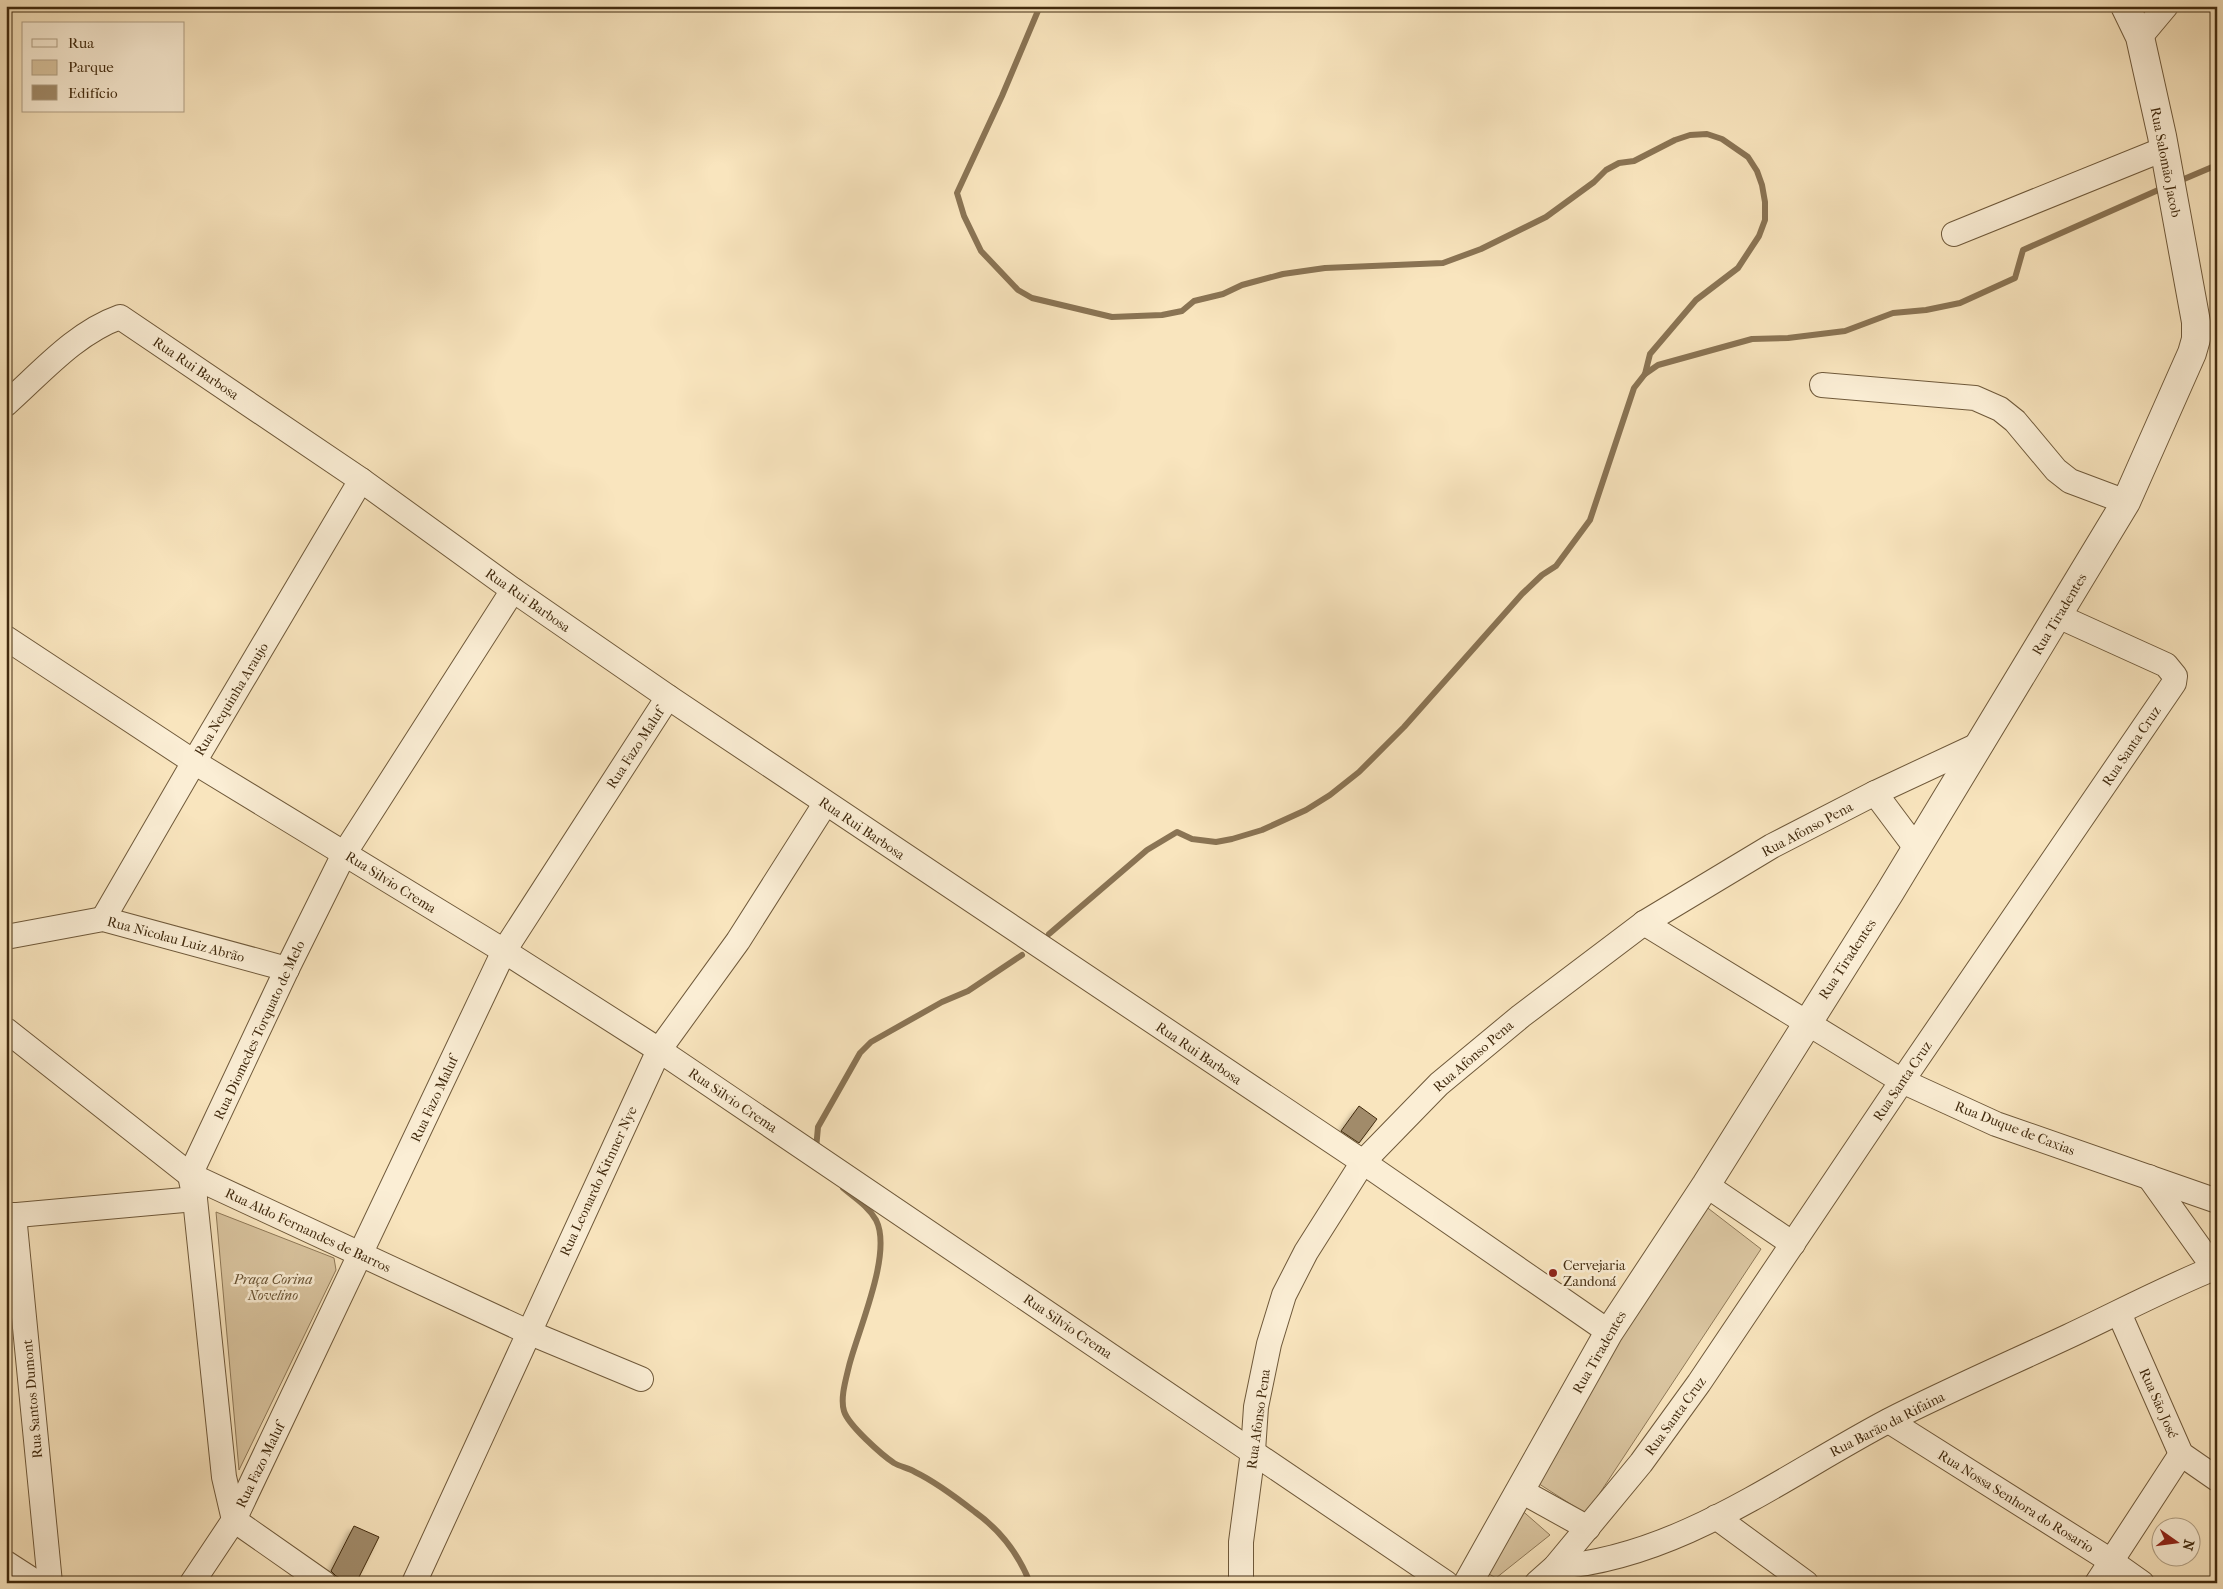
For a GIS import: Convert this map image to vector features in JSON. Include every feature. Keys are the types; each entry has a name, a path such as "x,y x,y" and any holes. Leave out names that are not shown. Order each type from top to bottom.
{"street":[{"name":"Rua Salomão Jacob","path":"2126,6 2140,37 2164,149 2196,322"},
{"path":"2140,37 2166,6"},
{"path":"1954,234 2164,149"},
{"name":"Rua Rui Barbosa","path":"6,404 83,336 100,324 120,317 361,480 513,590 668,698 1363,1162 1610,1332"},
{"name":"Rua Tiradentes","path":"1468,1583 1610,1332 1706,1185 1982,743 2126,502 2192,354 2196,338 2196,322"},
{"path":"1822,385 1975,398 2000,409 2015,421 2056,470 2070,481 2126,502"},
{"name":"Rua Nequinha Araujo","path":"103,919 361,480"},
{"name":"Rua Diomedes Torquato de Melo","path":"190,1175 287,968 344,854 513,590"},
{"name":"Rua Santa Cruz","path":"1537,1583 1555,1567 1641,1463 1699,1383 1902,1081 2174,683 2176,676 2166,664 2058,616"},
{"name":"Rua Silvio Crema","path":"6,638 194,762 504,951 659,1050 1254,1451 1446,1583"},
{"name":"Rua Fazo Maluf","path":"192,1583 234,1520 361,1256 504,951 668,698"},
{"name":"Rua Afonso Pena","path":"1241,1583 1241,1542 1254,1451 1258,1398 1269,1344 1284,1295 1306,1252 1363,1162 1439,1084 1520,1016 1644,923 1772,846 1875,793 1982,743"},
{"path":"1875,793 1916,848"},
{"name":"Rua Leonardo Kitnner Nye","path":"414,1583 659,1050 738,941 825,804"},
{"name":"Rua Nicolau Luiz Abrão","path":"6,936 103,919 287,968"},
{"name":"Rua Duque de Caxias","path":"1644,923 1902,1081 1996,1124 2217,1201"},
{"name":"Rua Aldo Fernandes de Barros","path":"6,1030 190,1175 528,1332 641,1379"},
{"path":"190,1175 195,1199 224,1477 234,1520 324,1583"},
{"path":"2149,1177 2216,1268"},
{"path":"1706,1185 1793,1244"},
{"path":"10,1215 195,1199"},
{"name":"Rua Santos Dumont","path":"10,1215 50,1583"},
{"name":"Rua Barão da Rifaina","path":"1555,1567 1583,1565 1614,1558 1716,1517 1889,1421 2216,1268"},
{"name":"Rua São José","path":"2119,1313 2181,1454 2217,1479"},
{"name":"Rua Nossa Senhora do Rosario","path":"1889,1421 2111,1561 2142,1583"},
{"path":"2097,1583 2181,1454"},
{"path":"1521,1491 1588,1528"},
{"path":"1716,1517 1806,1583"},
{"path":"6,1563 37,1583"}],"green space":[{"path":"1700,1202 1761,1249 1586,1514 1533,1480"},
{"name":"Praça Corina Novelino","path":"216,1212 334,1258 336,1270 239,1470"},
{"path":"1518,1507 1550,1535 1496,1578 1482,1570"}],"building":[{"path":"1359,1106 1377,1119 1359,1143 1341,1131"},
{"path":"354,1526 379,1537 356,1583 351,1583 336,1576 331,1571"}],"waterway":[{"path":"1040,6 1002,96 957,193 964,216 981,251 1018,290 1032,298 1112,317 1162,315 1182,311 1194,301 1223,294 1242,285 1283,274 1325,268 1443,263 1481,249 1546,217 1594,182 1606,170 1619,163 1634,161 1675,140 1690,135 1707,134 1722,139 1748,157 1757,171 1765,202 1765,220 1759,236 1738,268 1696,300 1650,354 1645,374 1634,388 1590,520 1556,566 1542,575 1522,594 1404,727 1359,772 1330,795 1306,810 1262,830 1216,842 1192,839 1177,832 1147,850 1049,934"},
{"path":"2177,182 2217,165"},
{"path":"1645,374 1658,365 1752,339 1788,338 1845,331 1893,313 1926,310 1960,303 2015,278 2023,250 2165,187"},
{"path":"816,1149 818,1127 860,1053 871,1042 942,1002 968,991 1022,955"},
{"path":"843,1188 869,1210 876,1220 880,1234 877,1271 844,1388 844,1411 852,1424 866,1439 889,1459 938,1485 993,1527 1014,1553 1030,1583"}],"place":[{"name":"Cervejaria Zandoná","path":"1553,1273"}]}
